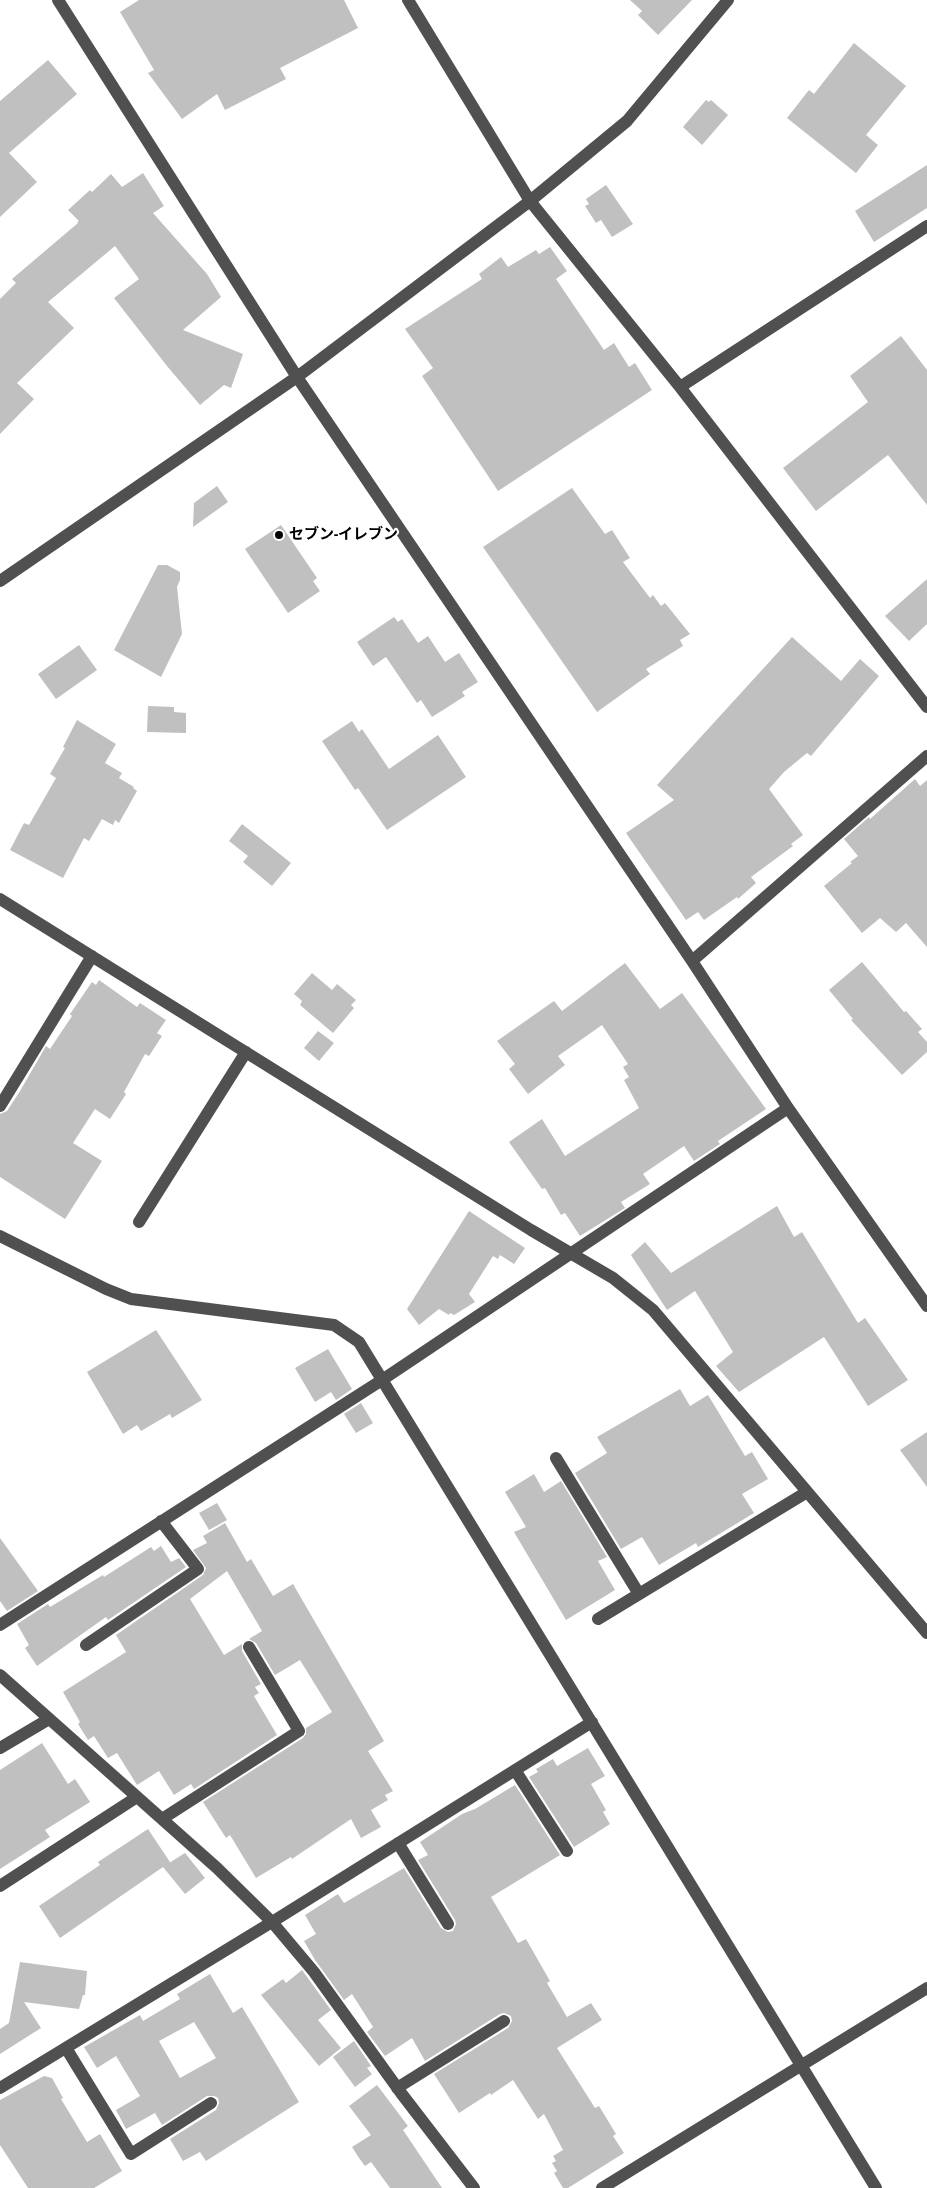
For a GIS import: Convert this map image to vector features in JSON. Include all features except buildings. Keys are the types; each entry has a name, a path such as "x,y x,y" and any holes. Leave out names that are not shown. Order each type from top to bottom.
{"street":[{"path":"408,0 530,201 680,387 927,707"},
{"path":"0,581 297,377 530,201 627,121 728,0"},
{"path":"63,2 297,377 692,961 788,1108 927,1306"},
{"path":"680,387 927,226"},
{"path":"692,961 927,756"},
{"path":"0,899 571,1254 613,1278 653,1310 927,1633"},
{"path":"0,1106 92,956"},
{"path":"139,1222 246,1052"},
{"path":"0,1625 382,1380 788,1108"},
{"path":"0,1236 106,1290 131,1299 334,1325 359,1342 876,2188"},
{"path":"556,1458 639,1594"},
{"path":"598,1619 807,1492"},
{"path":"86,1646 198,1569 161,1521"},
{"path":"162,1819 299,1731 249,1646"},
{"path":"0,1675 217,1868 272,1922 314,1972 397,2088 474,2188"},
{"path":"0,1748 49,1718"},
{"path":"0,2088 272,1922 592,1722"},
{"path":"515,1770 567,1851"},
{"path":"0,1886 137,1797"},
{"path":"398,1843 448,1924"},
{"path":"602,2188 927,1988"},
{"path":"397,2088 504,2021"},
{"path":"66,2048 131,2154 211,2103"}],"place":[{"name":"セブン-イレブン","path":"279,535"}]}
